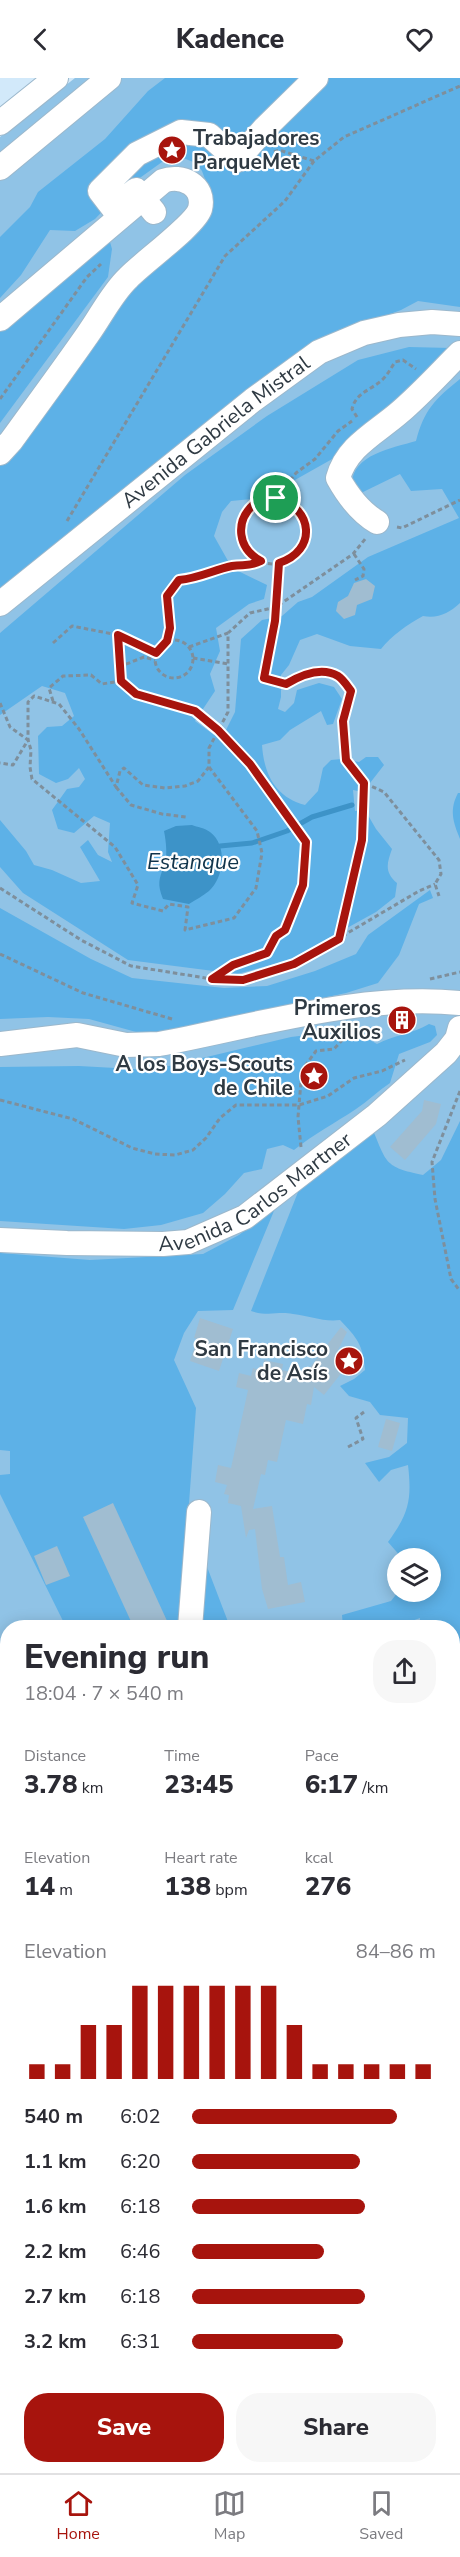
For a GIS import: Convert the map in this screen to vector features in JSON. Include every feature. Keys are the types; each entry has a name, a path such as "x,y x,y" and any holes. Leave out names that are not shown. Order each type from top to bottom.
{"street":[{"path":"0,123 56,78"},
{"path":"0,168 109,78"},
{"path":"148,205 136,190 113,208 100,191 137,154 182,132 209,135 237,160 265,128 316,78"},
{"path":"0,319 148,205 163,181 174,177 180,178 187,180 196,188 200,198 200,210 188,225 126,279 11,441 0,453"},
{"name":"Avenida Gabriela Mistral","path":"0,604 253,400 319,352 364,333 399,325 432,321 460,324"},
{"path":"377,522 366,516 338,478 342,464 354,448 400,412 460,353"},
{"path":"0,1044 77,1035 126,1045 159,1044 365,1004 458,1014"},
{"name":"Avenida Carlos Martner","path":"0,1240 163,1244 188,1242 233,1223 245,1217 377,1115 446,1053 457,1039 458,1014"},
{"path":"191,1620 199,1512"}],"path":[{"path":"71,546 67,533 67,521 225,256 285,201 314,161 344,137 460,86"},
{"path":"269,153 279,150 314,161"},
{"path":"0,399 87,277 104,261"},
{"path":"357,417 352,409 353,402 366,389 382,380 395,362 403,360 417,368 412,376"},
{"path":"276,498 295,506 306,524 306,535 297,554 279,563 254,558 244,546 240,531 241,524 254,504 276,498 296,474 315,459 338,430 363,412"},
{"path":"189,647 228,633 250,612 276,607 353,554 377,522 402,528 460,500"},
{"path":"353,554 364,569 363,576 355,580"},
{"path":"167,641 179,641 189,647 193,658 189,670 178,678 165,676 160,672 155,660 156,653 167,641 170,628 167,596 179,580 199,578 233,566 250,567 261,561"},
{"path":"0,888 81,940 130,966 212,979 243,980 294,964 419,891 435,884 441,874 439,860 384,792 364,783 346,760 343,721 351,691 338,676 316,672 301,675 286,684 264,678 276,607 279,563"},
{"path":"53,643 72,626 118,635 156,653"},
{"path":"186,817 162,814 131,805 59,704 34,696 28,702 28,740 31,750 32,779 115,847 138,885 132,903 163,911 169,904 188,907 185,930 234,918 256,888 262,853 257,831 210,767 209,748 228,712 228,633"},
{"path":"118,635 121,681 136,694 195,711 218,730 250,764 306,842 303,885 285,930 276,936 267,953 233,965 212,979"},
{"path":"119,667 144,657 155,660"},
{"path":"193,658 229,664"},
{"path":"53,702 49,688 63,676 91,675 102,684 121,681"},
{"path":"0,703 10,727 28,740"},
{"path":"0,763 13,765 28,740"},
{"path":"116,787 120,771 124,768 143,785 165,788 185,786 198,781 210,767"},
{"path":"339,939 362,840 364,783"},
{"path":"435,884 439,896"},
{"path":"0,954 84,993 175,1020"},
{"path":"300,1155 302,1144 299,1105 302,1070 316,1051 334,1049 353,1029 365,1004"},
{"path":"0,1100 73,1119 132,1148 155,1154 175,1155 193,1150 206,1138 220,1118 236,1105 299,1105 328,1096 354,1078 382,1071 414,1056"},
{"path":"460,1091 432,1162 435,1199 451,1279 460,1291"},
{"path":"348,1447 363,1439 356,1418 364,1412"}],"shaded area":[{"path":"75,78 460,78 460,1620 0,1620 0,137"},
{"path":"165,78 460,78 460,307 418,301 379,318 0,595 0,465 21,440 131,284 211,196 202,171 196,163 183,158 169,157 123,190 95,219 75,231 50,230 21,275 0,298 0,237 30,207 38,192 105,139 148,91"},
{"path":"110,242 112,249 108,277 0,423 0,330"},
{"path":"409,347 451,348 334,458 270,494 231,501 222,512 214,536 232,568 267,585 264,599 249,604 216,628 220,651 210,674 215,691 195,721 221,740 235,712 241,639 262,620 282,616 298,602 312,597 368,557 459,518 442,489 411,491 400,474 361,493 352,485 353,475 365,460 385,450 416,441 427,413 460,379 460,603 443,614 434,617 423,616 417,619 381,649 350,646 317,634 300,640 289,665 281,675 281,697 278,709 285,712 294,703 297,690 319,683 334,687 342,699 333,724 327,725 321,711 290,730 280,740 262,745 265,765 273,783 286,796 305,805 318,791 323,768 331,760 359,762 366,757 378,757 384,765 363,792 353,790 355,811 365,810 392,849 388,871 397,883 395,897 376,912 289,960 237,974 128,960 23,893 0,867 0,820 26,851 34,865 81,883 100,881 80,847 88,840 98,855 112,862 108,852 110,823 94,816 74,833 58,829 52,810 67,789 79,787 85,779 79,768 68,779 56,783 39,774 38,736 47,727 62,726 74,716 65,693 42,686 0,715 0,633 185,475 267,416 358,360"},
{"path":"458,793 460,793 460,839 453,816"},
{"path":"430,890 433,898 419,904 399,955 378,983 346,993 147,1035 89,1019 48,1017 0,1019 0,908 91,959 132,978 224,988 267,986 315,971 356,954 368,935"},
{"path":"429,1024 435,1026 437,1035 430,1042 399,1054 390,1083 356,1109 294,1150 283,1145 267,1149 262,1169 244,1173 203,1213 161,1225 124,1229 0,1221 0,1067 79,1066 152,1070 291,1037 372,1027 368,1039 377,1044"},
{"path":"460,1121 460,1620 420,1620 420,1618 414,1620 342,1620 342,1615 388,1602 441,1602 441,1548 393,1548 388,1542 405,1514 410,1488 408,1465 391,1470 379,1482 365,1463 389,1457 407,1443 408,1418 380,1415 370,1402 349,1396 340,1386 365,1370 363,1354 358,1342 340,1320 322,1320 287,1313 263,1314 251,1311 300,1187 372,1128 388,1162 401,1169 423,1175 441,1160"},
{"path":"276,1206 233,1310 198,1311 184,1333 174,1360 196,1408 188,1517 227,1620 63,1620 0,1494 0,1475 10,1474 10,1451 0,1450 0,1253 90,1260 203,1254 239,1235"}],"water":[{"name":"Estanque","path":"192,825 210,832 220,845 222,862 218,878 209,891 189,904 163,899 159,882 166,858 164,831 176,826"}],"building":[{"path":"366,579 375,586 372,599 357,605 355,615 344,619 336,611 338,602 348,596 354,583"},
{"path":"424,1100 441,1104 436,1124 405,1160 390,1147 422,1111"},
{"path":"200,1318 233,1329 219,1371 190,1361 197,1339 194,1338"},
{"path":"341,1327 347,1332 335,1356 355,1352 358,1368 343,1371 324,1395 314,1387 311,1405 307,1404 303,1424 286,1420 277,1462 268,1460 265,1475 261,1474 253,1509 272,1506 280,1557 284,1557 288,1585 301,1582 305,1602 268,1609 262,1589 255,1529 249,1530 246,1538 241,1506 228,1503 229,1495 224,1494 227,1485 215,1482 218,1465 231,1468 248,1390 236,1387 239,1373 251,1376 253,1368 259,1370 264,1360 283,1364 282,1370 304,1375"},
{"path":"386,1419 400,1423 392,1451 378,1447"},
{"path":"113,1503 167,1620 130,1620 83,1517"},
{"path":"57,1546 70,1576 46,1585 34,1556"}],"waterway":[{"path":"220,846 252,843 287,831 312,817 352,805"}],"place":[{"name":"Trabajadores ParqueMet","path":"172,150"},
{"name":"Primeros Auxilios","path":"402,1020"},
{"name":"A los Boys-Scouts de Chile","path":"314,1076"},
{"name":"San Francisco de Asís","path":"349,1361"}],"route":[{"path":"276,498 295,506 302,514 306,524 306,535 297,554 279,563 275,621 264,678 286,684 301,675 316,672 338,676 351,691 349,706 343,721 346,760 364,783 362,840 339,939 294,964 243,980 212,979 233,965 267,953 276,936 285,930 303,885 306,842 250,764 218,730 195,711 136,694 121,681 118,635 156,653 158,648 167,641 170,628 167,596 179,580 199,578 233,566 250,567 261,561 254,558 244,546 241,539 241,524 244,516 254,504 276,498"}]}
